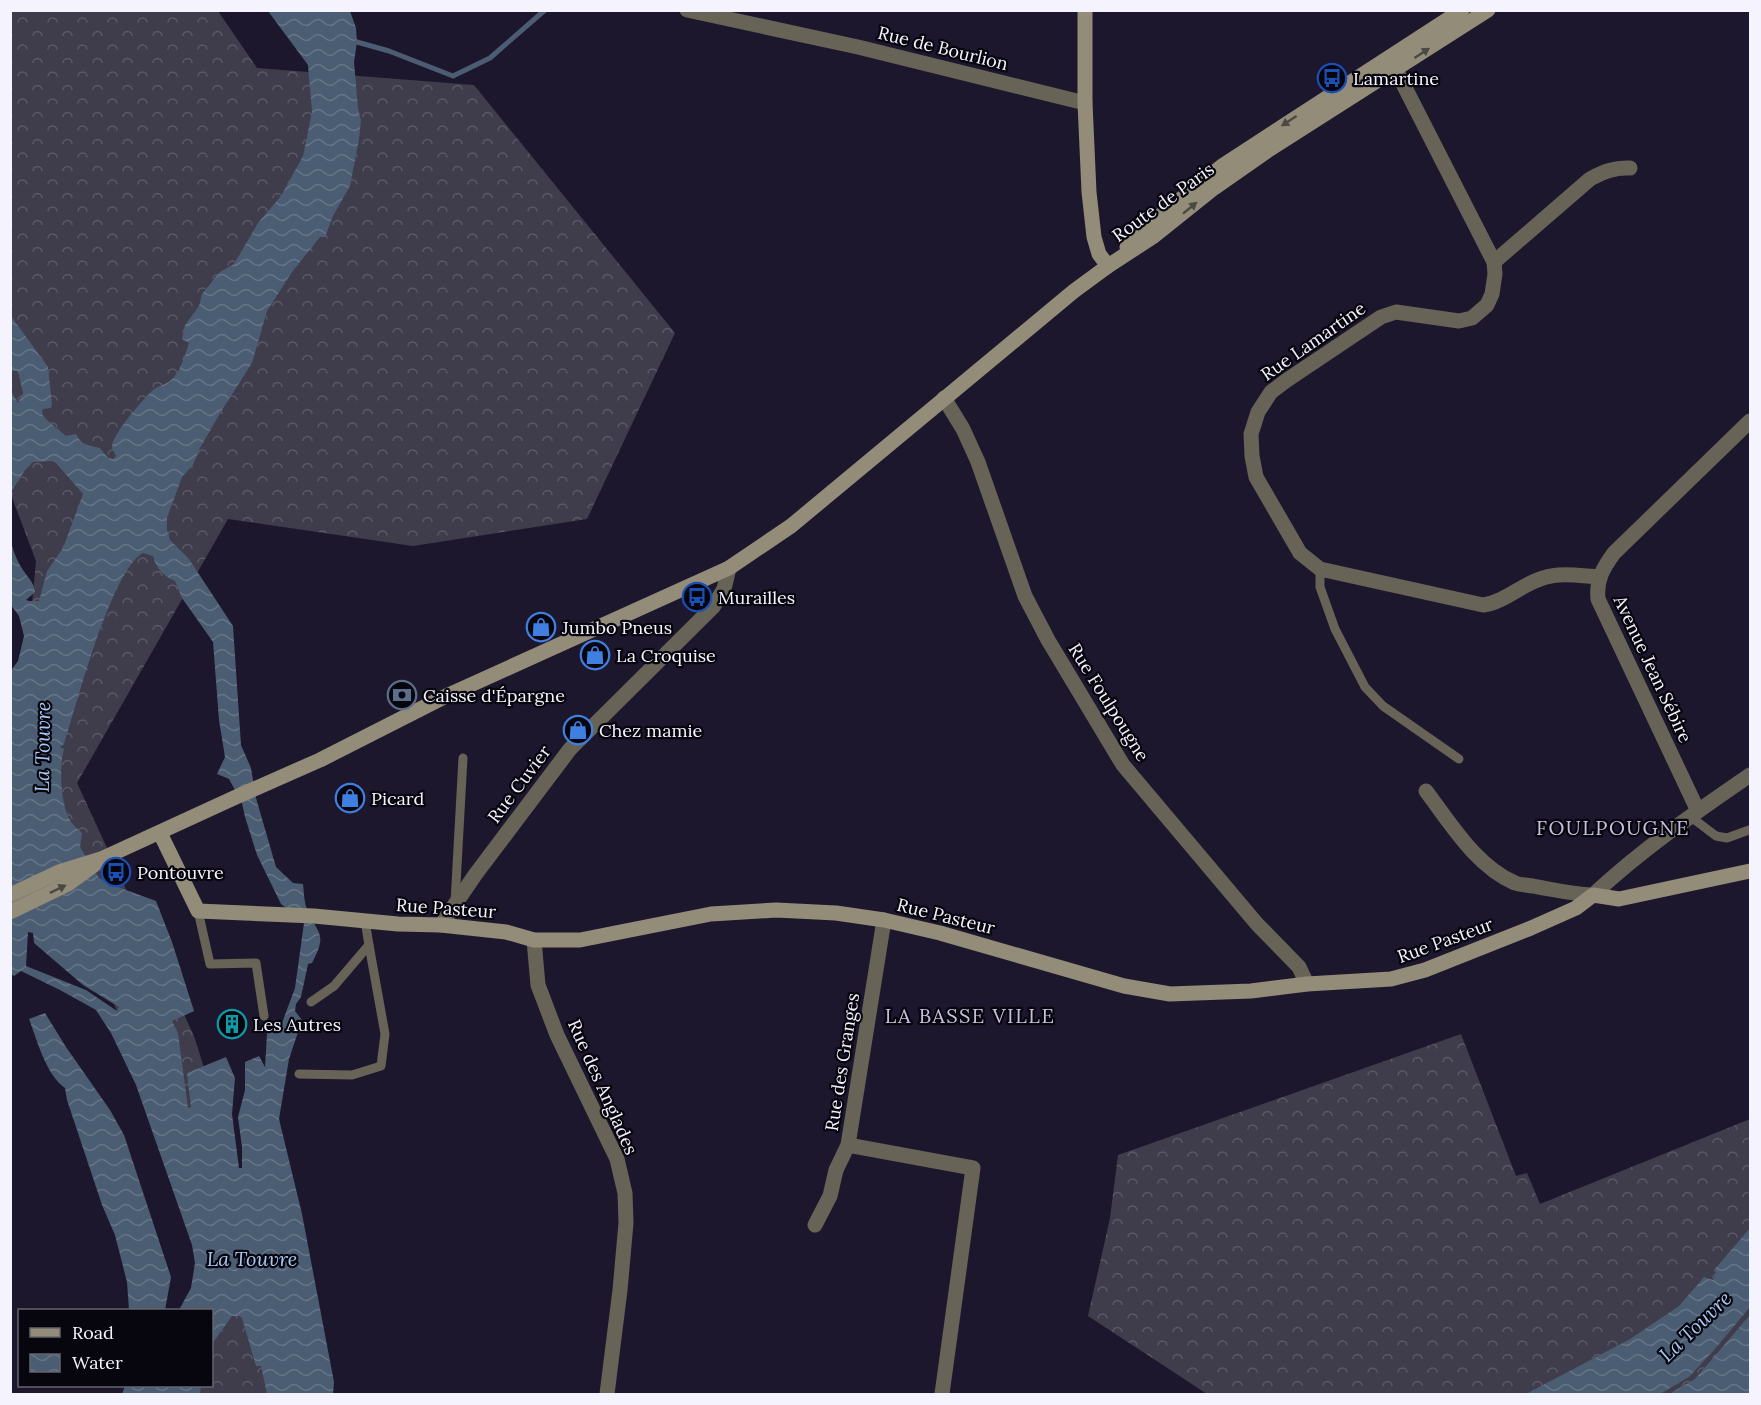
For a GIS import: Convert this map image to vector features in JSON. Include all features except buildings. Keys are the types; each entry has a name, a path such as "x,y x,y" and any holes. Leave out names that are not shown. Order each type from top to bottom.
{"street":[{"name":"Rue de Bourlion","path":"687,10 858,47 1085,103"},
{"path":"1085,10 1085,103 1089,192 1094,237 1099,254 1108,266"},
{"name":"Route de Paris","path":"1392,64 1462,10"},
{"name":"Route de Paris","path":"101,859 320,760 476,682 729,568 791,526 1074,291 1154,236 1264,146 1392,64 1488,10"},
{"path":"1392,64 1494,262 1590,179 1619,167 1630,168"},
{"name":"Rue Lamartine","path":"1320,569 1300,553 1256,477 1251,434 1258,412 1271,392 1381,317 1396,312 1459,321 1472,318 1487,305 1492,294 1494,262"},
{"name":"Rue Foulpougne","path":"944,398 963,429 978,462 1025,596 1111,748 1257,924 1299,967 1307,984"},
{"name":"Avenue Jean Sébire","path":"1694,814 1599,599 1597,588 1603,568 1614,553 1750,420"},
{"name":"Rue Cuvier","path":"441,925 454,904 570,749 713,607 724,589 729,568"},
{"path":"1320,569 1483,605 1495,602 1542,578 1560,575 1599,577"},
{"path":"1593,895 1629,863 1750,775"},
{"path":"1426,791 1466,843 1488,866 1518,884 1619,899 1750,872"},
{"path":"160,833 198,911"},
{"path":"10,895 59,872 101,859"},
{"path":"10,912 68,885 101,859"},
{"path":"1547,889 1557,905 1556,917"},
{"name":"Rue Pasteur","path":"198,911 441,925 506,932 534,940 580,940 711,914 776,910 836,913 884,920 940,933 1124,986 1170,994 1251,991 1307,984 1391,979 1446,962 1532,928 1576,908 1593,895"},
{"name":"Rue des Granges","path":"884,920 848,1145 973,1168 942,1395"},
{"name":"Rue des Anglades","path":"534,940 538,985 557,1035 616,1159 625,1193 626,1223 622,1268 607,1395"},
{"path":"815,1225 830,1196 836,1170 848,1145"}],"lane":[{"path":"1320,569 1320,587 1335,629 1365,687 1383,706 1459,759"},
{"path":"454,904 463,758"},
{"path":"1694,814 1716,836 1727,838 1749,830"},
{"path":"198,911 210,964 256,963 264,1016"},
{"path":"299,1074 352,1075 381,1066 385,1034 365,921"},
{"path":"311,1002 334,986 369,945"}],"green space":[{"path":"11,11 218,11 257,68 474,85 675,333 587,519 413,546 228,519 77,783 194,1036 307,1394 134,1394 135,1387 213,1387 213,1309 208,1266 121,1025 22,712 36,561 11,495"},
{"path":"1461,1034 1516,1176 1527,1173 1540,1204 1750,1119 1750,1394 1207,1394 1088,1316 1110,1218 1118,1155"}],"water":[{"name":"La Touvre","path":"268,11 350,11 356,28 357,42 354,62 361,120 350,186 333,216 325,237 320,237 292,272 267,311 252,363 200,448 193,465 182,477 167,518 170,540 189,559 233,626 241,745 251,768 256,798 276,867 293,883 303,884 306,906 320,934 320,946 312,963 308,964 301,997 296,1004 295,1011 302,1020 289,1059 279,1119 302,1214 334,1382 333,1394 267,1394 261,1366 256,1366 242,1318 232,1316 213,1343 213,1309 180,1309 191,1288 195,1263 192,1245 136,1085 111,1033 96,1010 21,971 14,976 11,974 10,672 18,661 24,636 19,616 11,605 10,536 16,558 35,592 26,600 39,601 47,571 63,548 83,494 52,461 33,462 11,492 11,391 18,403 23,393 18,371 11,371 11,316 48,367 52,404 51,408 43,409 41,413 66,436 76,434 83,443 100,448 108,458 113,459 116,456 112,448 113,442 122,426 149,394 174,378 179,369 189,343 182,339 185,325 199,306 202,294 220,272 234,264 258,223 281,196 303,156 312,112 308,65","holes":["143,553 153,556 161,571 175,581 182,598 213,642 219,720 225,757 217,774 229,779 242,803 257,855 281,904 304,923 295,988 282,1023 266,1027 265,1067 259,1056 245,1062 245,1090 238,1117 242,1168 239,1168 232,1114 235,1078 226,1057 187,1073 191,1107 188,1108 178,1033 172,1021 194,1011 156,901 99,878 80,847 82,833 68,816 63,797 61,766 64,749 60,747 64,744 107,611 131,565","28,932 33,933 34,943 83,985 119,1007 117,1011 86,990 26,966"]},
{"name":"La Touvre","path":"45,1013 110,1110 124,1135 171,1277 165,1309 129,1309 127,1282 115,1235 102,1205 65,1088 52,1075 47,1066 29,1019"},
{"name":"La Touvre","path":"1750,1228 1750,1307 1689,1377 1660,1394 1526,1394 1630,1339 1679,1306 1704,1277 1713,1280 1716,1273 1714,1270"},
{"name":"La Touvre","path":"1750,1315 1750,1394 1669,1394 1695,1379"},
{"path":"125,1387 201,1387 200,1394 122,1394"}],"waterway":[{"path":"357,42 389,51 453,76 490,58 545,10"}],"place":[{"name":"Lamartine","path":"1332,78"},
{"name":"Murailles","path":"697,597"},
{"name":"Jumbo Pneus","path":"541,627"},
{"name":"La Croquise","path":"595,655"},
{"name":"Caisse d'Épargne","path":"402,695"},
{"name":"Chez mamie","path":"578,730"},
{"name":"Picard","path":"350,798"},
{"name":"Pontouvre","path":"116,872"},
{"name":"Les Autres","path":"232,1024"}],"district":[{"name":"FOULPOUGNE","path":"1613,827"},
{"name":"LA BASSE VILLE","path":"970,1015"}]}
